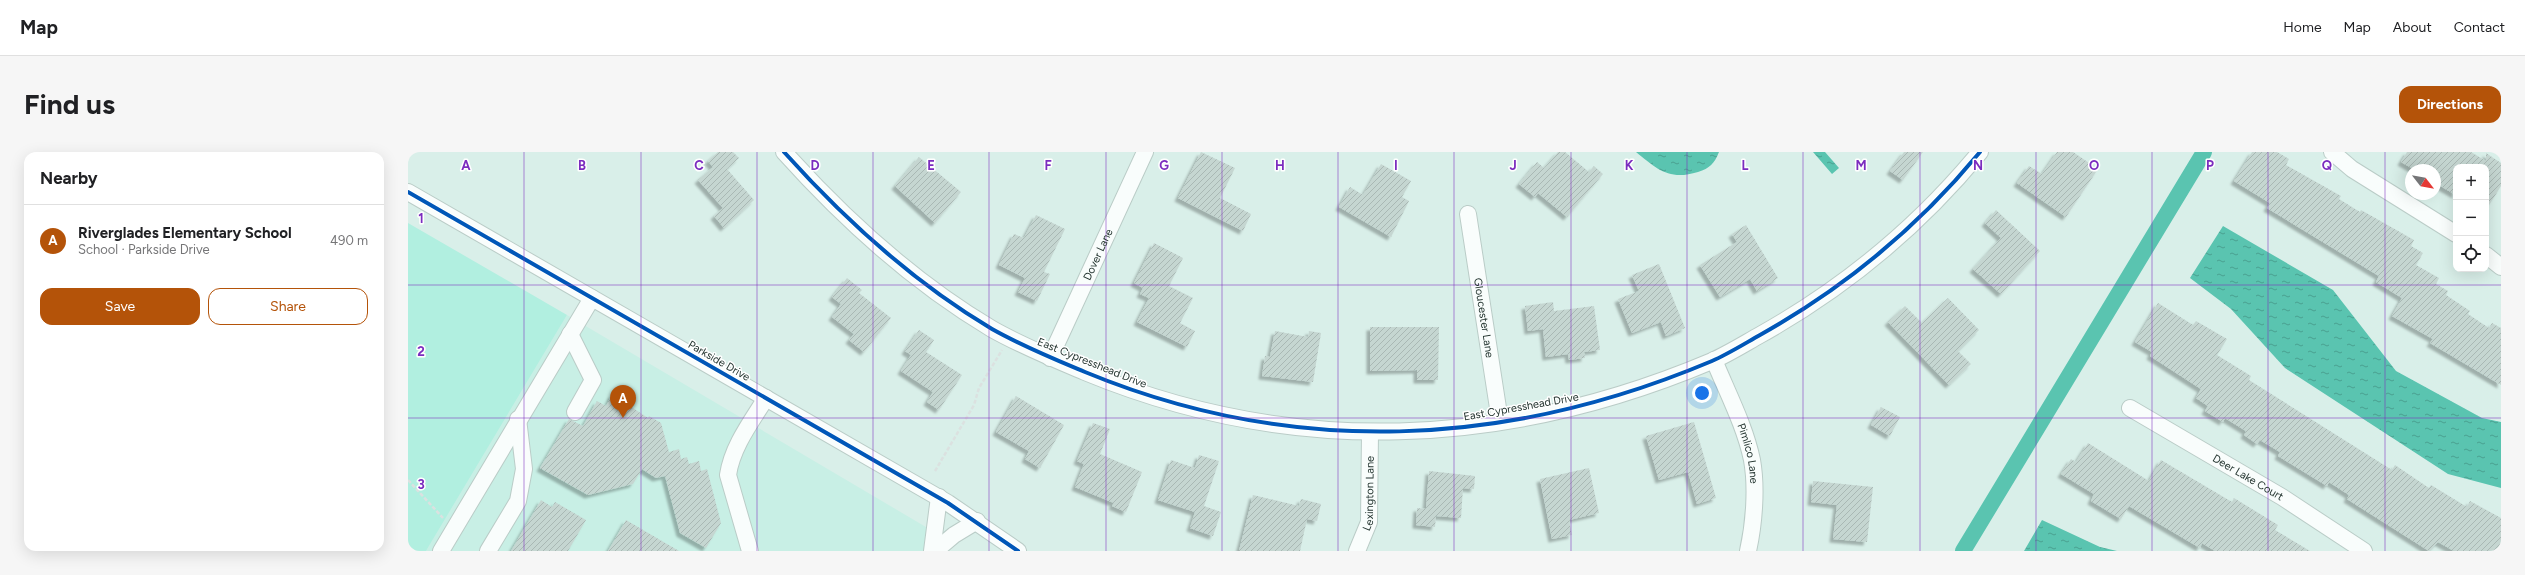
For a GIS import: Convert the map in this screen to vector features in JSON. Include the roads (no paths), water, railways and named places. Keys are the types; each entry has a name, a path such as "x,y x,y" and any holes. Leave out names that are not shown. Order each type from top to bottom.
{"street":[{"name":"East Cypresshead Drive","path":"784,152 815,186 877,246 931,289 1009,337 1050,358 1117,386 1187,408 1256,423 1370,433 1443,430 1568,410 1714,360 1782,322 1845,281 1896,239 1950,188 1980,152"},
{"name":"Dover Lane","path":"1050,358 1145,152"},
{"path":"2332,152 2352,169 2453,232"},
{"name":"Parkside Drive","path":"408,192 939,497 977,521 1018,551"},
{"name":"Gloucester Lane","path":"1468,214 1500,421"},
{"path":"2489,257 2501,266"},
{"path":"441,551 518,419 592,298"},
{"path":"570,334 593,380 575,412"},
{"name":"Pimlico Lane","path":"1714,360 1738,419 1752,460 1754,496 1751,538 1748,551"},
{"path":"750,551 728,475 729,464 736,448 766,398"},
{"name":"Deer Lake Court","path":"2130,408 2282,498 2364,551"},
{"path":"488,551 518,501 524,469 518,419"},
{"name":"Lexington Lane","path":"1357,551 1369,522 1370,433"},
{"path":"934,551 939,497"},
{"path":"934,551 954,535 977,521"}],"water":[{"path":"1636,152 1719,152 1713,163 1706,169 1679,175 1664,172 1650,164"},
{"path":"1813,152 1825,152 1839,168 1832,174"},
{"path":"2223,226 2333,290 2396,371 2482,418 2501,422 2501,488 2448,474 2285,368 2231,309 2190,278"},
{"path":"2042,520 2100,547 2117,551 2024,551"}],"waterway":[{"path":"1963,551 2204,152"}],"place":[{"name":"Riverglades Elementary School","path":"623,418"}]}
